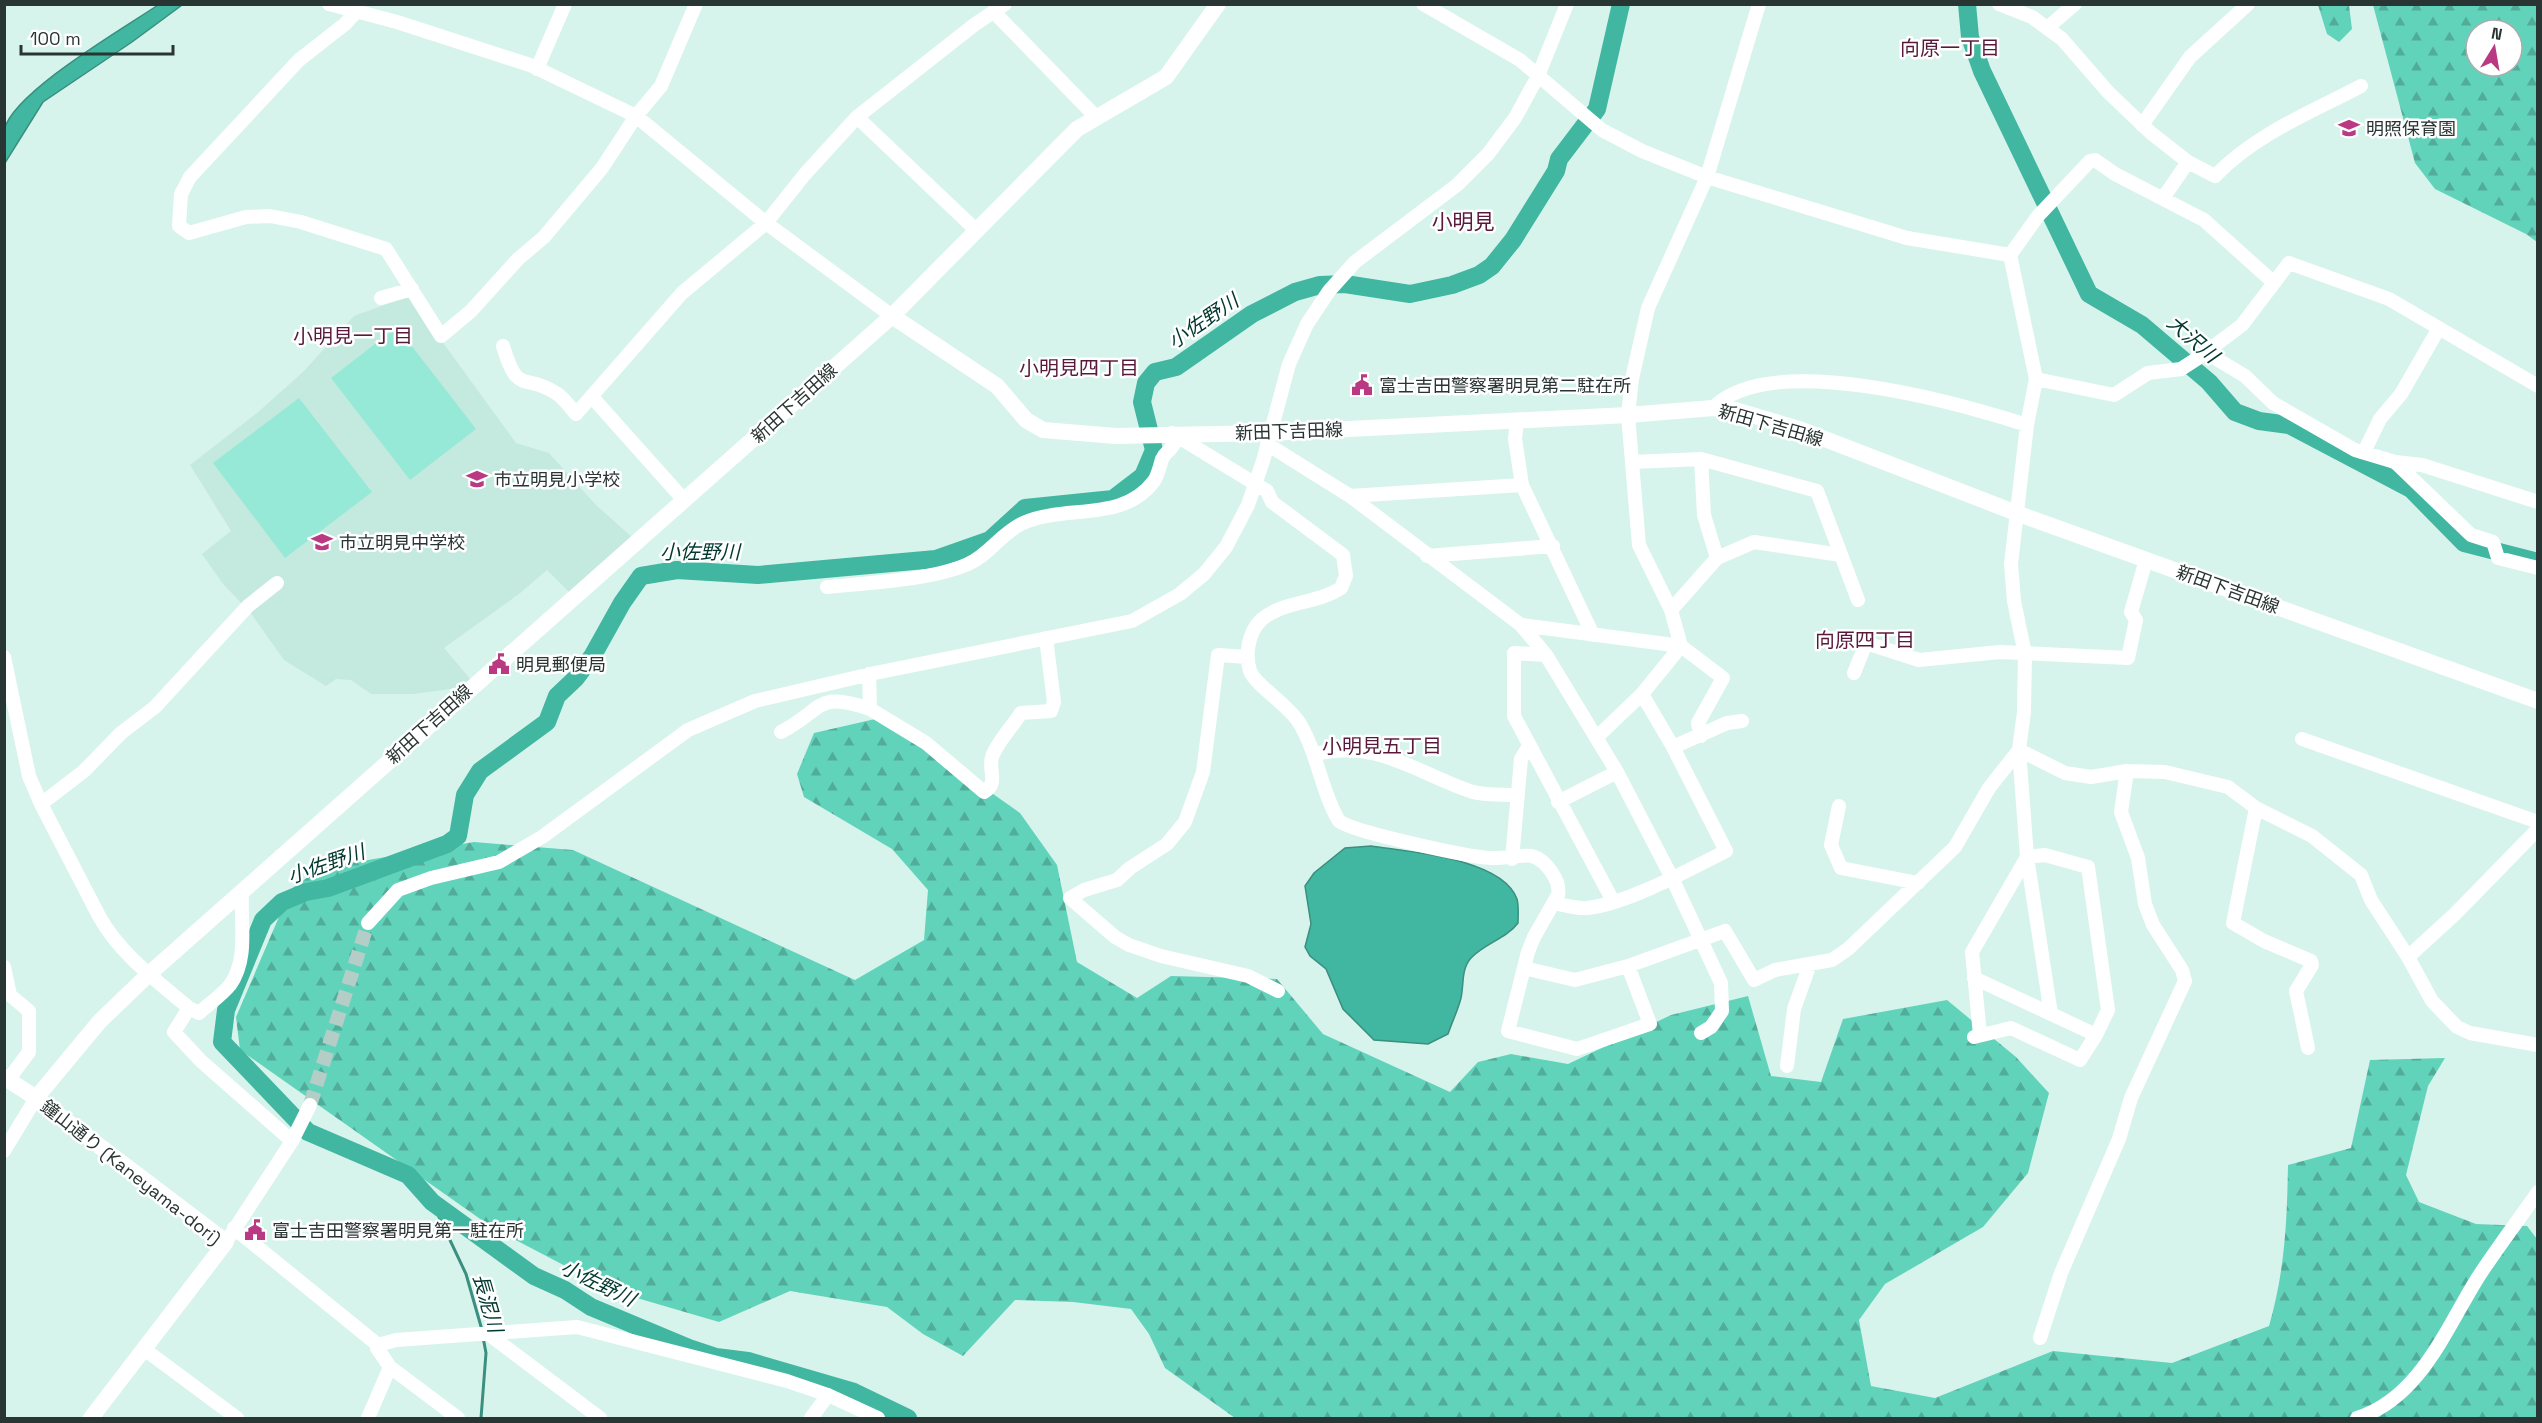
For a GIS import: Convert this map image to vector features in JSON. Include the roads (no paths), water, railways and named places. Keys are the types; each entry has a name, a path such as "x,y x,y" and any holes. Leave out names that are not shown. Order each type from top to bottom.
{"main road":[{"name":"新田下吉田線","path":"36,1098 100,1021 149,974 892,316 1077,129 1166,77 1218,4"},
{"name":"新田下吉田線","path":"892,316 984,376 997,386 1026,420 1043,430 1116,436 1268,438 1713,408 1735,411 1799,429 2019,514 2538,701"},
{"path":"6,1078 36,1098"},
{"name":"鐘山通り (Kaneyama-dori)","path":"36,1098 230,1235 91,1419"}],"street":[{"path":"329,4 397,22 537,69 636,116 766,223 892,316"},
{"path":"537,69 565,4"},
{"path":"356,12 345,24 299,60 190,177 181,194 179,226 189,232 246,217 270,216 301,222 386,249 441,336 471,311 518,259 544,237 602,168 636,116 661,86 696,4"},
{"path":"1423,4 1521,60 1602,130 1642,151 1707,177 1907,238 2010,255"},
{"path":"368,923 398,890 431,878 499,862 542,837 688,730 755,701 869,674 1132,621 1180,594 1204,574 1226,547 1237,527 1259,474 1289,364 1307,324 1329,291 1355,262 1457,185 1488,154 1515,118 1539,76 1567,4"},
{"path":"1681,646 1671,610 1639,545 1628,415 1640,338 1648,308 1707,177 1759,4"},
{"path":"1999,4 2032,17 2062,39 2108,92 2142,125 2188,162 2216,176 2240,151 2281,126 2361,86"},
{"path":"2047,28 2075,4"},
{"path":"2142,125 2190,57 2248,4"},
{"path":"503,346 509,366 516,376 523,382 559,394 576,414 682,293 766,223 805,174 857,117 999,8 1097,118"},
{"path":"857,117 977,231"},
{"path":"2051,1014 2027,857 2019,750 2024,712 2025,654 2014,601 2011,564 2019,514 2027,425 2036,378 2010,255 2052,200 2090,161 2095,160 2204,220 2273,282"},
{"path":"2163,198 2188,162"},
{"path":"2036,378 2114,394 2148,373 2181,369 2241,325 2289,263 2368,289 2538,386"},
{"path":"381,298 412,289"},
{"path":"2364,452 2380,419 2401,394 2439,328"},
{"path":"2201,355 2245,376 2272,403 2355,450 2395,462 2422,465 2538,502"},
{"path":"1713,408 1718,402 1755,386 1776,381 1874,386 1960,405 2027,425"},
{"path":"592,398 684,500"},
{"path":"1517,420 1515,439 1522,485 1593,635"},
{"path":"827,587 888,582 951,570 968,564 988,552 1008,532 1023,523 1068,512 1119,507 1138,496 1155,480 1164,456 1173,449 1174,435 1267,491 1272,502 1343,555 1346,576 1341,588 1266,616 1253,631 1247,657 1251,674 1292,712 1315,754 1337,818 1344,825 1462,854 1512,859 1523,855 1533,856 1548,868 1559,889 1554,903 1534,937 1508,1031 1577,1049 1650,1023 1628,966"},
{"path":"1268,438 1350,496 1521,625 1546,655 1617,772 1672,878 1721,983 1724,1003 1718,1020 1701,1033"},
{"path":"1632,462 1701,459 1816,491 1858,600"},
{"path":"1701,459 1704,515 1717,558"},
{"path":"2395,462 2471,535 2493,542 2498,558 2538,568"},
{"path":"1350,496 1522,485"},
{"path":"1671,610 1717,558 1754,542 1841,555"},
{"path":"1427,556 1552,546"},
{"path":"1854,674 1866,643 1919,660 2000,652 2128,658 2136,620 2131,612 2146,560"},
{"path":"41,804 84,771 120,733 155,707 248,606 277,583"},
{"path":"1521,625 1681,646 1723,678 1698,723 1701,736"},
{"path":"781,732 805,720 821,702 834,700 870,709 926,743 984,792 989,789 993,778 992,758 1021,713 1052,711 1054,702 1046,638"},
{"path":"1597,737 1642,694 1681,646"},
{"path":"1546,655 1514,653 1514,716 1613,901"},
{"path":"1247,657 1218,655 1203,772 1192,808 1177,834 1117,880 1084,890 1070,898 1115,937 1129,945 1161,956 1248,976 1278,991"},
{"path":"4,657 29,776 41,804 108,933 149,974 189,1008 199,1013 231,984 243,949 240,920 242,893"},
{"path":"869,674 870,709"},
{"path":"1554,903 1586,908 1613,901 1672,878 1726,851 1673,747 1642,694"},
{"path":"1673,747 1727,723 1742,721"},
{"path":"2302,739 2538,822"},
{"path":"1512,859 1521,759 1529,746"},
{"path":"1315,754 1340,748 1377,753 1470,792 1516,795"},
{"path":"2019,750 2065,773 2091,777 2127,771 2165,772 2228,787 2256,808 2312,836 2361,875 2367,885 2371,900 2408,957 2432,1001 2457,1027 2470,1032 2538,1046"},
{"path":"1524,968 1575,980 1628,966 1725,931 1754,980 1775,970 1841,956 1955,847 1989,788 2019,750"},
{"path":"2040,1338 2061,1273 2119,1139 2131,1098 2185,981 2182,970 2153,925 2145,904 2138,858 2121,812 2127,771"},
{"path":"1558,802 1617,772"},
{"path":"1839,807 1831,845 1841,868 1918,883"},
{"path":"2256,808 2233,923 2265,941 2311,961 2312,965 2296,991 2308,1048"},
{"path":"2408,957 2455,914 2538,829"},
{"path":"2045,855 2088,867 2108,1010 2080,1060 2011,1028 1977,1036 1972,952 2027,857 2045,855"},
{"path":"1787,1066 1794,1009 1810,964"},
{"path":"4,967 10,995 29,1011 30,1042 29,1052 6,1078"},
{"path":"1974,978 2096,1035"},
{"path":"189,1008 174,1032 201,1061 292,1141"},
{"path":"4,1151 36,1098"},
{"path":"308,1110 292,1141 230,1235 378,1344 396,1340 577,1327 787,1381 828,1395 878,1419"},
{"path":"2357,1419 2393,1400 2414,1379 2478,1278 2538,1192"},
{"path":"487,1333 600,1419"},
{"path":"378,1344 377,1348 390,1367 458,1419"},
{"path":"144,1349 237,1419"},
{"path":"368,1419 390,1367"},
{"path":"811,1419 828,1395"}],"waterway":[{"name":"小佐野川","path":"908,1418 854,1392 748,1361 716,1357 591,1307 565,1290 534,1276 432,1202 408,1175 308,1132 222,1042 226,1010 263,920 282,902 306,892 328,888 447,844 458,836 465,795 480,771 547,722 557,696 576,678 593,655 622,603 641,576 677,570 758,575 936,559 990,540 1025,508 1113,499 1143,476 1154,450 1142,402 1146,383 1155,372 1176,367 1252,314 1295,292 1320,285 1345,284 1410,294 1452,285 1479,275 1492,266 1513,240 1556,171 1559,159 1597,109 1621,4"},
{"name":"大沢川","path":"1967,4 1970,37 1982,71 2089,294 2142,325 2209,382 2235,412 2259,421 2289,425 2411,489 2464,543 2538,562"},
{"name":"長泥川","path":"432,1202 466,1274 482,1330"},
{"name":"長泥川","path":"481,1418 486,1353 483,1337"}],"tunnel":[{"path":"310,1105 368,923"}],"place":[{"name":"明照保育園","path":"2349,128"},
{"name":"富士吉田警察署明見第二駐在所","path":"1362,385"},
{"name":"市立明見小学校","path":"477,479"},
{"name":"市立明見中学校","path":"322,542"},
{"name":"明見郵便局","path":"499,664"},
{"name":"富士吉田警察署明見第一駐在所","path":"255,1230"}],"district":[{"name":"向原一丁目","path":"1950,48"},
{"name":"小明見","path":"1463,221"},
{"name":"小明見一丁目","path":"353,336"},
{"name":"小明見四丁目","path":"1079,368"},
{"name":"向原四丁目","path":"1865,640"},
{"name":"小明見五丁目","path":"1382,746"}]}
